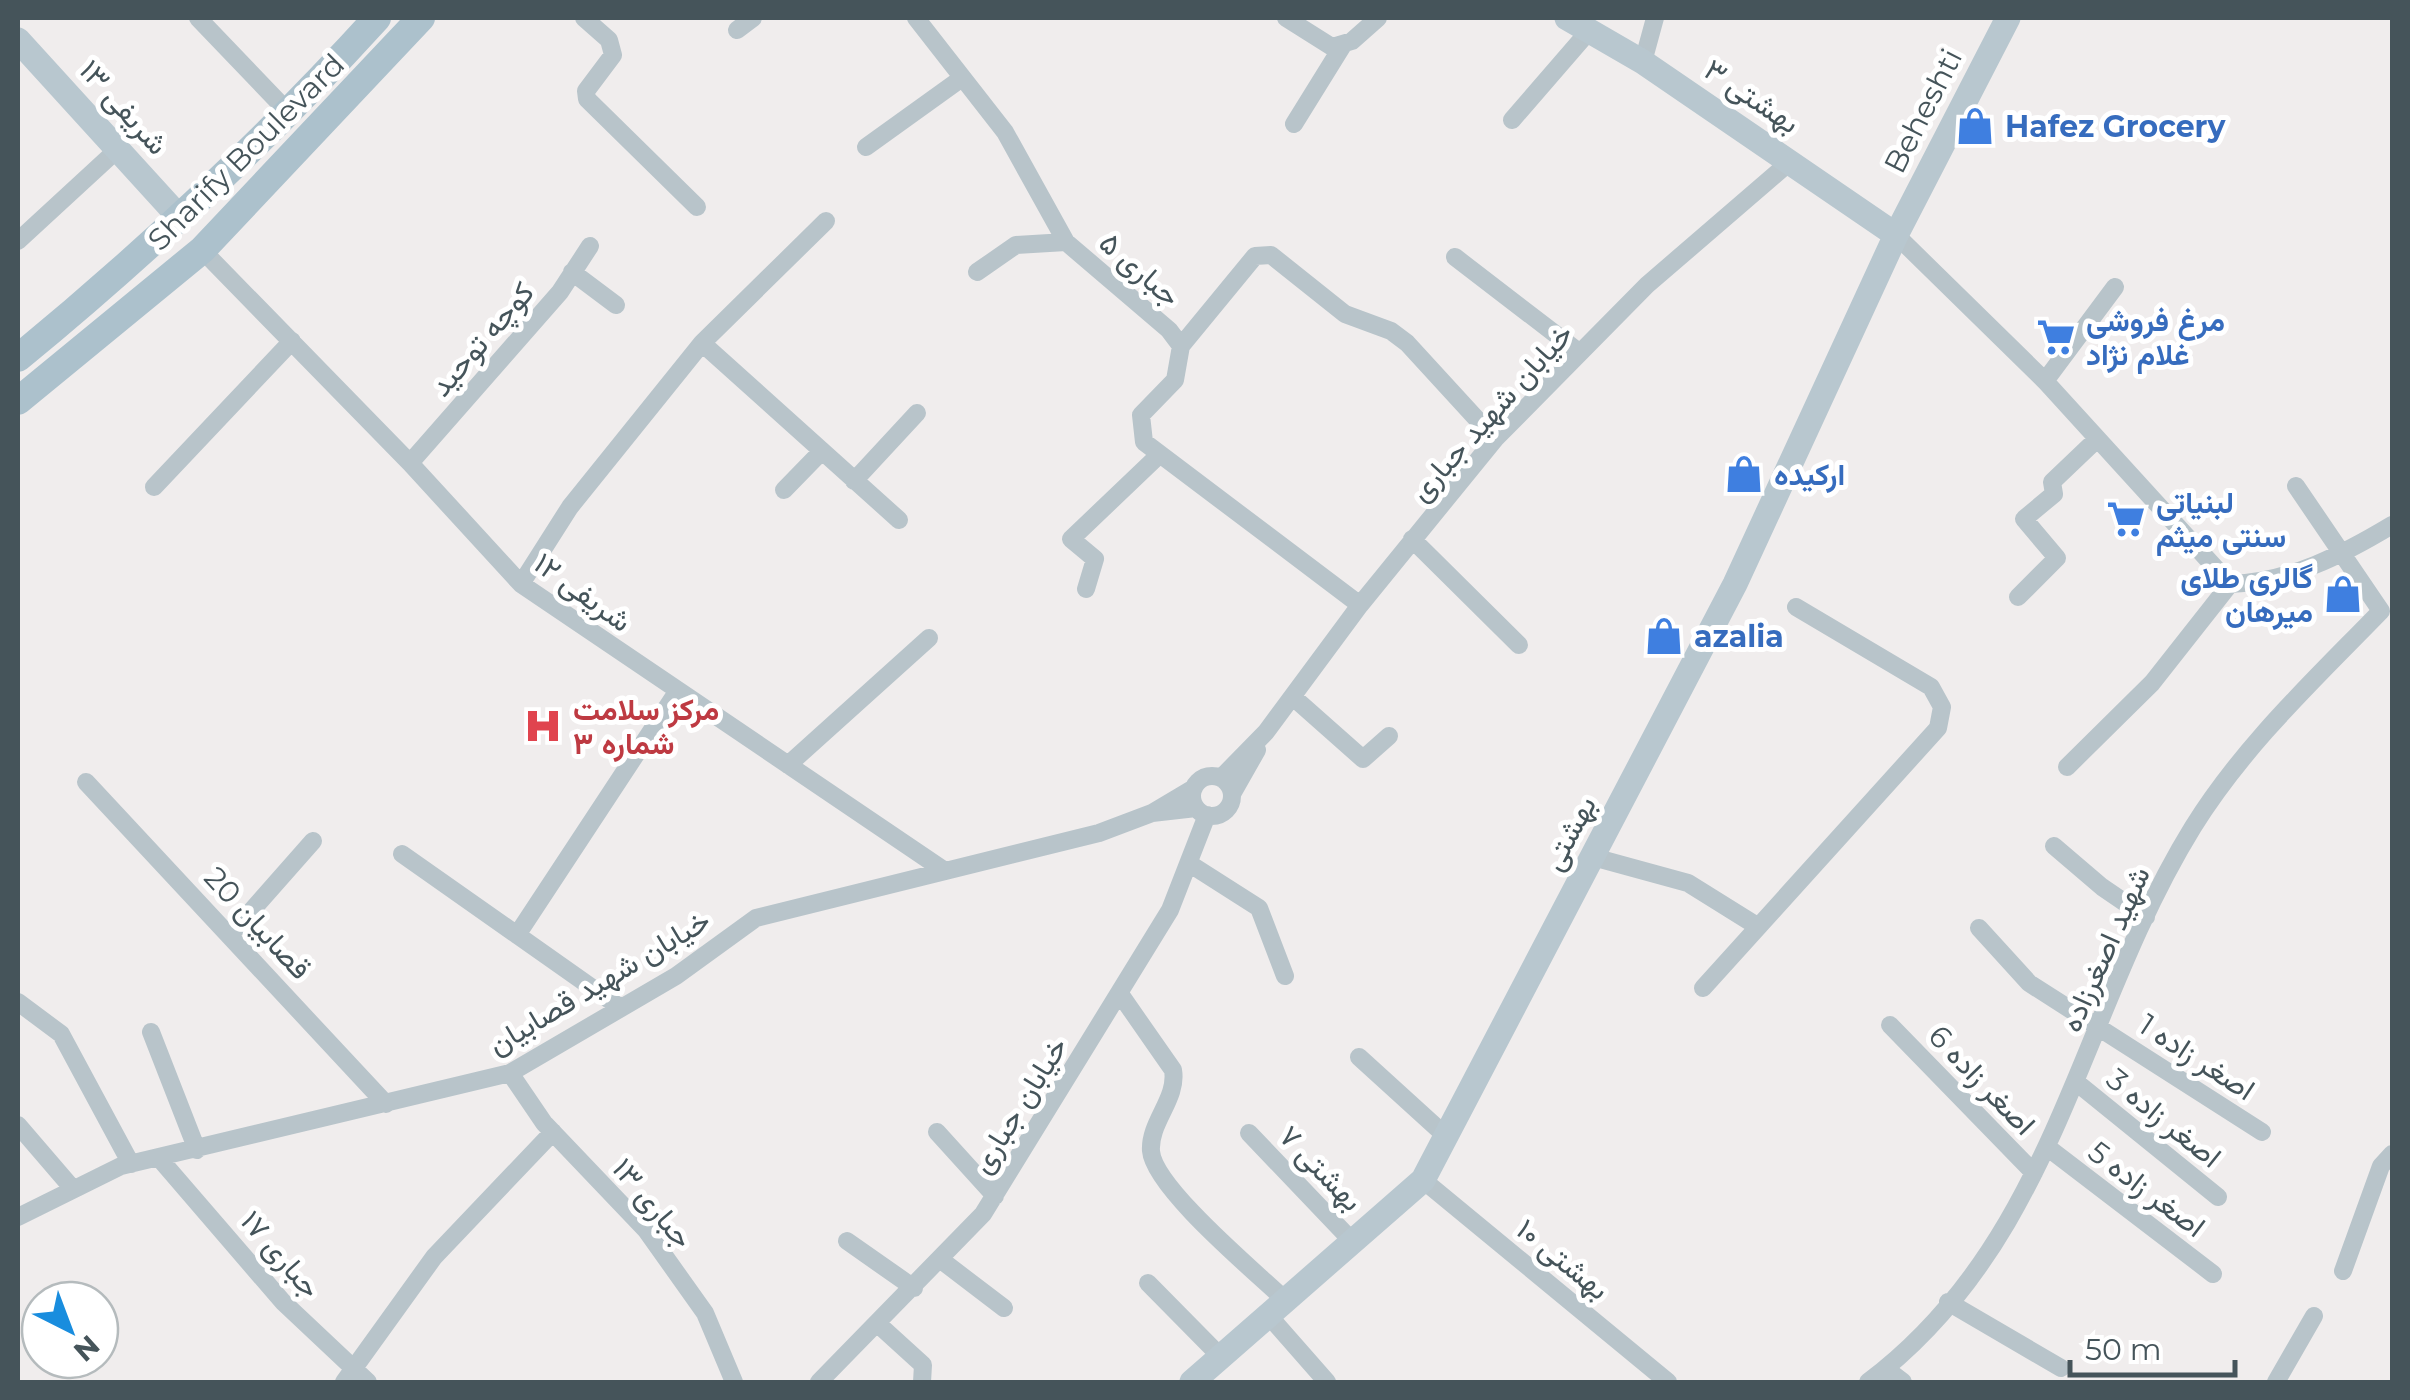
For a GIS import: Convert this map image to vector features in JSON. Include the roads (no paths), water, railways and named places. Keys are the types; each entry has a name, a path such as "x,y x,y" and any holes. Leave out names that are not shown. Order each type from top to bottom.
{"main road":[{"name":"Sharify Boulevard","path":"18,358 181,218 289,113 376,18"},
{"name":"Sharify Boulevard","path":"18,402 202,250 421,18"},
{"name":"بهشتی ۳","path":"1567,18 1643,62 1896,235"},
{"name":"Beheshti","path":"1896,235 2008,18"},
{"name":"شریفی ۱۳","path":"18,40 181,218"},
{"name":"بهشتی","path":"1192,1382 1423,1180 1735,584 1896,235"}],"street":[{"path":"198,18 289,113"},
{"path":"584,18 609,40 612,55 586,91 587,99 696,207"},
{"path":"737,30 753,18"},
{"name":"جباری ۵","path":"916,18 1005,132 1066,242 1169,330 1181,346 1176,380 1141,415 1144,442 1160,456"},
{"path":"1286,18 1332,46 1343,45"},
{"path":"1294,124 1343,45 1378,18"},
{"path":"1643,62 1655,18"},
{"path":"1512,120 1589,32"},
{"path":"866,147 962,78"},
{"path":"20,234 119,148"},
{"name":"خیابان شهید جباری","path":"1227,786 1360,605 1495,440 1646,285 1791,161"},
{"path":"521,584 570,507 702,343 826,221"},
{"path":"1896,235 2045,381 2230,584 2264,583 2342,555 2392,524"},
{"path":"977,272 1016,244 1066,242"},
{"name":"کوچه توحید","path":"410,463 590,246"},
{"name":"شریفی ۱۲","path":"202,250 410,463 521,584 945,871"},
{"path":"1181,346 1255,256 1271,255 1345,314 1390,331 1407,344 1495,440"},
{"path":"1455,257 1580,353"},
{"path":"572,272 616,305"},
{"path":"2045,381 2115,287"},
{"path":"154,487 292,341"},
{"path":"702,343 899,520"},
{"path":"854,480 917,413"},
{"path":"2018,597 2057,558 2024,519 2054,494 2052,482 2096,441"},
{"path":"784,490 822,452"},
{"path":"1086,589 1095,560 1070,539 1160,456 1360,605"},
{"name":"شهید اصغرزاده","path":"1868,1382 1906,1354 2005,1232 2101,1027 2146,917 2192,828 2252,744 2387,616 2296,486"},
{"path":"1412,539 1518,645"},
{"path":"2067,767 2152,682 2230,584"},
{"path":"1703,988 1938,728 1942,707 1931,687 1796,608"},
{"path":"788,765 929,638"},
{"path":"517,935 677,692"},
{"path":"1292,697 1364,760 1389,736"},
{"path":"1201,780 1227,786 1228,809 1152,812 1201,780"},
{"name":"قصابیان 20","path":"86,782 386,1104"},
{"path":"1194,788 1202,812"},
{"name":"خیابان شهید قصابیان","path":"18,1217 131,1164 510,1074 618,1006 676,976 756,918 1099,833 1152,812"},
{"name":"خیابان جباری","path":"819,1382 941,1260 994,1196 1170,910 1190,864 1202,812"},
{"path":"231,934 312,841"},
{"path":"2054,846 2102,887 2146,917"},
{"path":"402,854 618,1006"},
{"path":"1593,857 1688,884 1757,926"},
{"path":"1190,864 1259,908 1285,976"},
{"name":"اصغر زاده 1","path":"1978,928 2029,983 2262,1132"},
{"path":"1120,994 1173,1070 1170,1096 1151,1140 1156,1168 1278,1309 1327,1382"},
{"path":"18,1002 61,1034 131,1164"},
{"name":"اصغر زاده 6","path":"1890,1026 2034,1174"},
{"path":"150,1032 196,1150"},
{"path":"1359,1057 1447,1137"},
{"name":"جباری ۱۳","path":"510,1074 553,1132 646,1230 704,1313 734,1382"},
{"name":"اصغر زاده 3","path":"2076,1082 2218,1197"},
{"path":"18,1125 74,1189"},
{"path":"349,1376 434,1257 553,1132"},
{"path":"937,1132 994,1196"},
{"name":"بهشتی ۷","path":"1249,1133 1353,1242"},
{"name":"اصغر زاده 5","path":"2047,1147 2213,1274"},
{"path":"2343,1271 2381,1166 2392,1154"},
{"name":"جباری ۱۷","path":"158,1158 349,1376 368,1382"},
{"name":"بهشتی ۱۰","path":"1423,1180 1668,1382"},
{"path":"847,1241 914,1288"},
{"path":"941,1260 1004,1308"},
{"path":"1148,1282 1222,1358"},
{"path":"1948,1302 2061,1368"},
{"path":"2276,1382 2314,1316"},
{"path":"879,1325 923,1366 922,1382"},
{"path":"1886,1369 1902,1382"}],"place":[{"name":"Hafez Grocery","path":"1975,126"},
{"name":"مرغ فروشی غلام نژاد","path":"2056,337"},
{"name":"ارکیده","path":"1744,474"},
{"name":"لبنیاتی سنتی میثم","path":"2126,519"},
{"name":"گالری طلای میرهان","path":"2343,594"},
{"name":"azalia","path":"1664,636"},
{"name":"مرکز سلامت شماره ۳","path":"543,726"}]}
